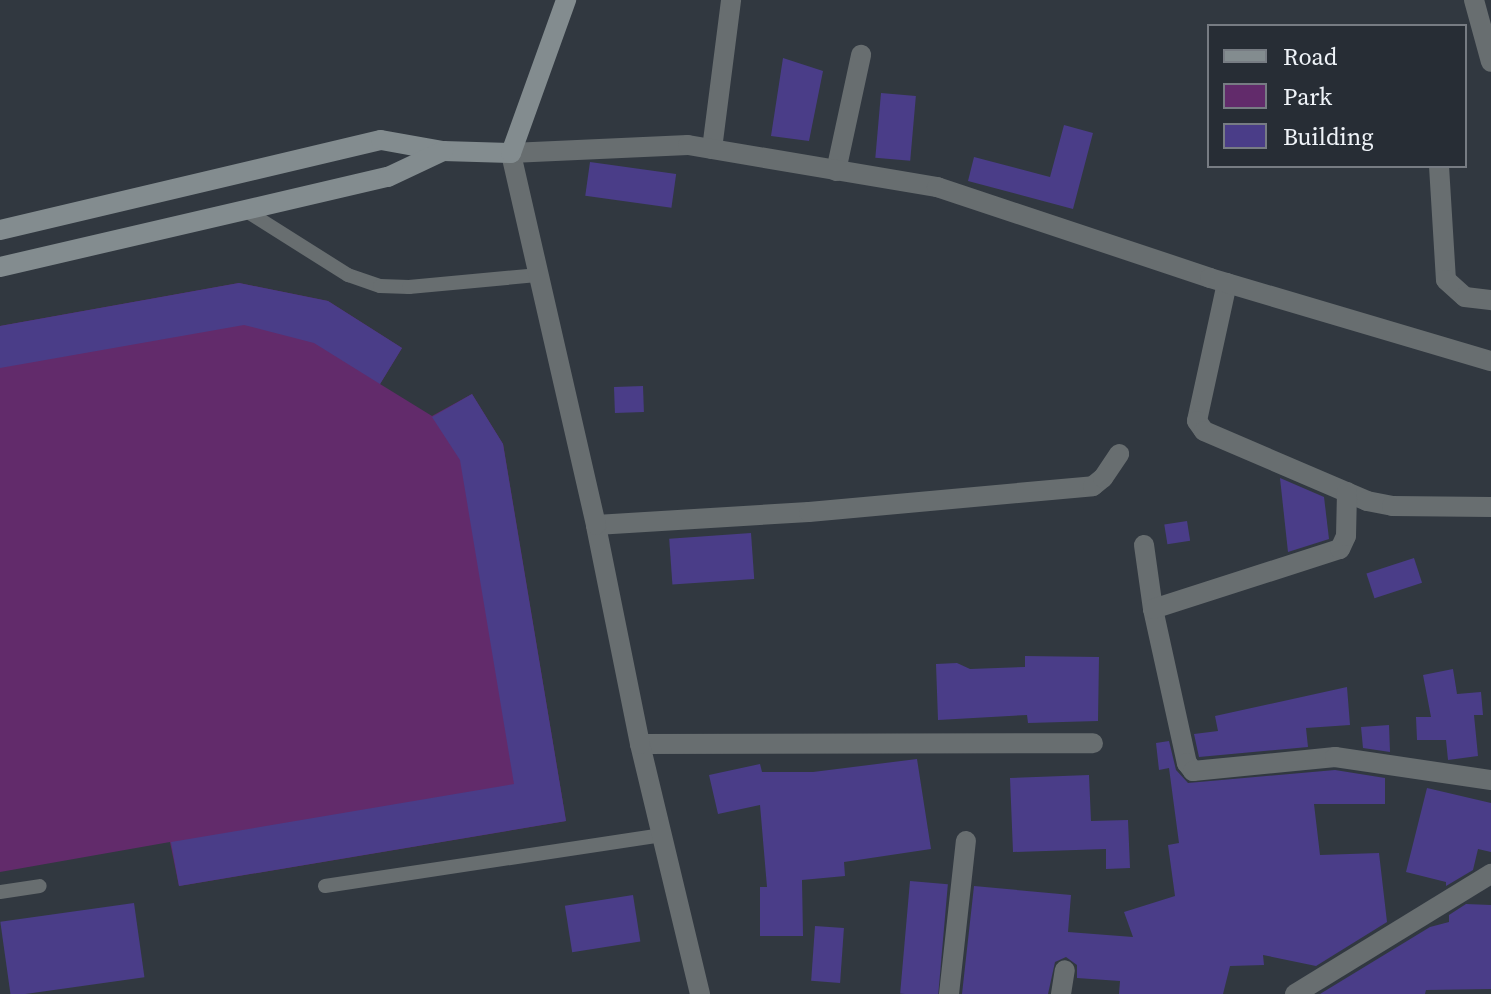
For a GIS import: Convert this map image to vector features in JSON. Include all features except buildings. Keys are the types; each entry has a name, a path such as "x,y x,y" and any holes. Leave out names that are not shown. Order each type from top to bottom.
{"main road":[{"path":"0,230 381,140 443,151 511,153 566,0"},
{"path":"0,243 3,267 388,177 443,151"}],"street":[{"path":"712,149 731,0"},
{"path":"1474,0 1490,65"},
{"path":"836,171 861,55"},
{"path":"700,994 640,744 596,525 511,153 688,145 937,187 1227,283 1491,361"},
{"path":"1439,168 1446,280 1465,297 1491,300"},
{"path":"1227,283 1197,421 1199,427 1347,492 1392,506 1491,507"},
{"path":"596,525 809,512 1093,486 1103,478 1119,454"},
{"path":"1153,609 1340,549 1346,536 1347,492"},
{"path":"1144,545 1153,609 1187,763 1193,771 1335,757 1491,780"},
{"path":"640,744 1093,743"},
{"path":"949,994 966,841"},
{"path":"1295,994 1491,874"},
{"path":"1061,994 1065,970"}],"lane":[{"path":"245,210 348,275 380,286 409,287 539,275"},
{"path":"325,886 662,835"},
{"path":"0,892 40,886"}],"green space":[{"path":"239,283 328,301 402,348 380,384 432,416 472,394 503,444 566,821 179,886 170,842 0,872 0,326"}]}
